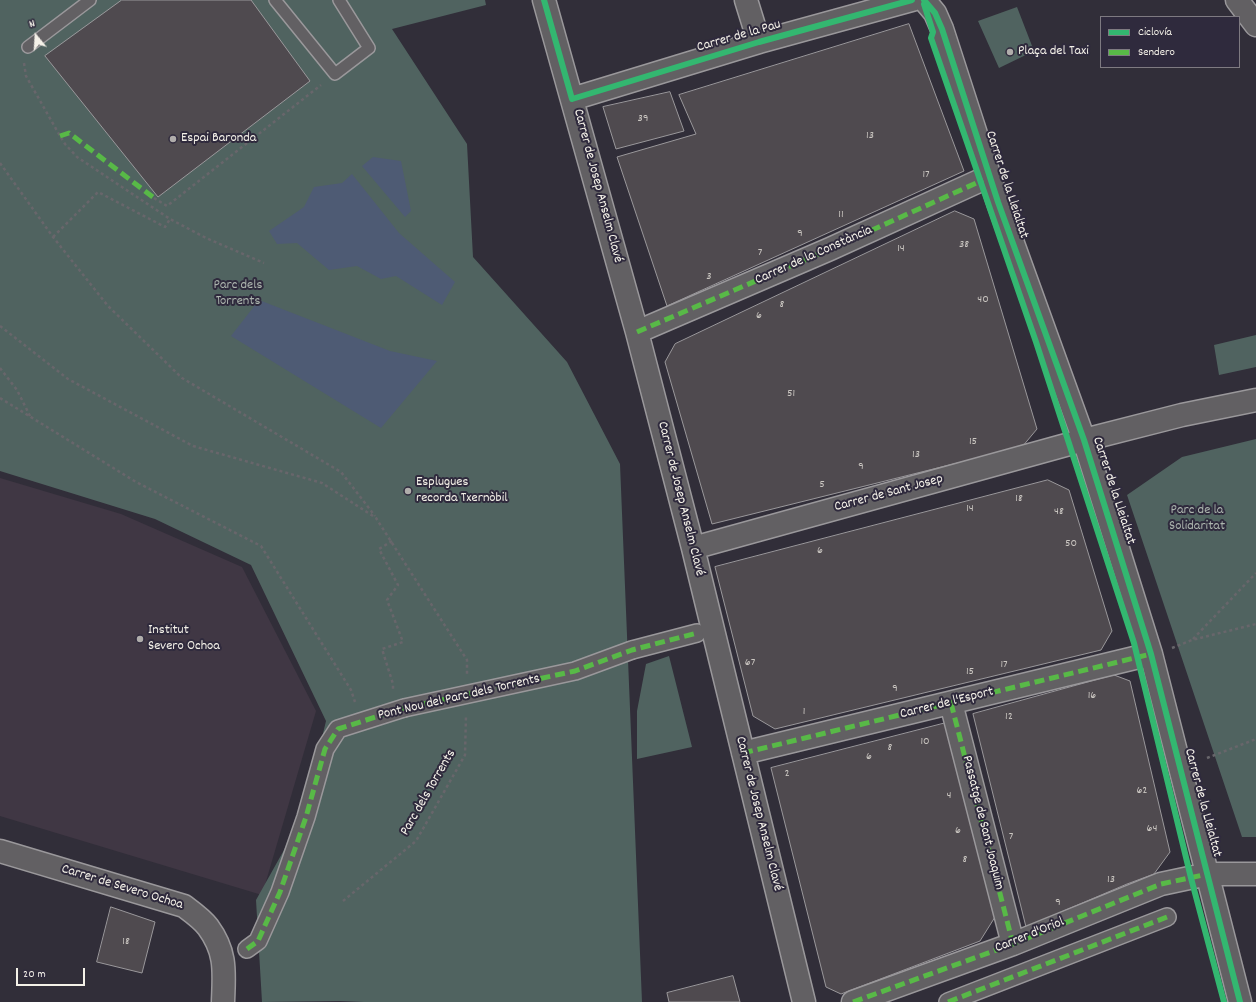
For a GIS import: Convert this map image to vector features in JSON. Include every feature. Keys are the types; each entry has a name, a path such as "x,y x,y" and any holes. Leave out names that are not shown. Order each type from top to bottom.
{"main road":[{"name":"Carrer de Josep Anselm Clavé","path":"544,0 637,332 694,548 804,1002"},
{"path":"746,0 759,42"},
{"name":"Carrer de la Pau","path":"572,99 759,42 912,0"},
{"name":"Carrer de la Lleialtat","path":"924,0 935,13 942,29 1022,271 1084,440 1151,654 1240,1002"},
{"path":"1237,0 1256,25"},
{"name":"Carrer de la Constància","path":"637,332 830,249 990,176"},
{"name":"Carrer de Sant Josep","path":"694,548 1084,440 1182,415 1256,400"},
{"name":"Carrer de l'Esport","path":"743,753 1151,654"},
{"name":"Passatge de Sant Joaquim","path":"951,703 1013,944"},
{"name":"Carrer de Severo Ochoa","path":"0,851 184,906 207,926 220,948 224,966 222,1002"},
{"name":"Carrer d'Oriol","path":"853,1002 1013,944 1161,884 1208,874 1256,874"}],"street":[{"name":"Pont Nou del Parc dels Torrents","path":"247,949 258,941 280,892 306,817 325,749 338,728 362,722 404,708 575,671 632,650 697,633"},
{"path":"948,1002 1167,917"}],"lane":[{"path":"28,47 90,0"},
{"path":"279,3 335,74 369,48 339,0"}],"path":[{"path":"28,47 24,62 26,76 64,144 77,157 170,219 206,238 264,264"},
{"path":"154,198 167,206 335,74"},
{"path":"0,163 53,237 108,306 182,378 341,472 392,541 467,660 467,676"},
{"path":"53,237 98,192 165,227 170,219"},
{"path":"0,326 68,379 193,446 322,483 376,518"},
{"path":"0,368 17,390 30,416"},
{"path":"0,398 136,482 261,546 351,690 362,722"},
{"path":"392,541 379,550 398,585 387,600 403,642 382,649 393,684"},
{"path":"1192,640 1256,573"},
{"path":"1151,654 1192,640 1256,624"},
{"path":"1207,758 1256,739"}],"shaded area":[{"name":"Institut Severo Ochoa","path":"0,478 121,514 242,567 316,711 262,895 0,816"}],"green space":[{"name":"Parc dels Torrents","path":"0,0 485,0 486,5 392,29 467,144 473,257 567,362 620,464 642,1002 262,1002 256,900 284,850 301,809 326,721 251,565 155,519 0,471"},
{"path":"1017,7 1034,51 999,68 978,21"},
{"path":"1256,335 1256,367 1219,375 1214,345"},
{"name":"Parc de la Solidaritat","path":"1256,439 1256,837 1242,837 1127,495 1182,457"},
{"path":"669,656 692,747 637,759 637,711 646,664"}],"water":[{"path":"373,157 401,161 411,211 405,217 362,166"},
{"path":"352,174 399,233 455,282 442,305 396,276 381,279 357,266 329,270 297,243 277,244 269,231 304,207 314,187 342,183"},
{"path":"259,300 390,351 437,361 381,428 231,336"}],"building":[{"name":"Espai Baronda","path":"122,0 251,0 310,81 158,197 45,56"},
{"path":"909,24 964,171 667,306 617,157 696,134 679,95"},
{"path":"670,92 684,131 616,149 603,107"},
{"path":"955,211 974,219 1037,429 1022,447 712,524 665,362 675,344"},
{"path":"1048,480 1069,490 1112,631 1101,650 775,729 753,716 715,567"},
{"path":"1114,675 1130,681 1170,852 1154,874 1026,927 973,714"},
{"path":"946,723 995,917 980,941 841,994 826,987 771,768"},
{"path":"111,907 155,922 142,973 97,962"},
{"path":"733,976 740,1002 669,1002 667,993"}],"marked path":[{"path":"60,136 69,133 154,198"},
{"path":"637,332 830,249 983,180"},
{"path":"247,949 258,941 280,892 306,817 325,749 338,729 404,708 575,671 632,650 697,633"},
{"path":"743,753 1151,654"},
{"path":"951,703 1013,944"},
{"path":"853,1002 1013,944 1161,884 1208,874"},
{"path":"948,1002 1167,917"}],"cycle path":[{"path":"544,0 572,99 759,42 912,0"},
{"path":"924,0 935,13 942,29 998,202 1084,440 1151,654 1240,1002"},
{"path":"924,4 933,32 931,38 1036,342 1134,643 1191,878 1224,1002"}],"place":[{"name":"Plaça del Taxi","path":"1010,52"},
{"name":"Espai Baronda","path":"173,139"},
{"name":"Esplugues recorda Txernòbil","path":"408,491"},
{"name":"Institut Severo Ochoa","path":"140,639"}]}
